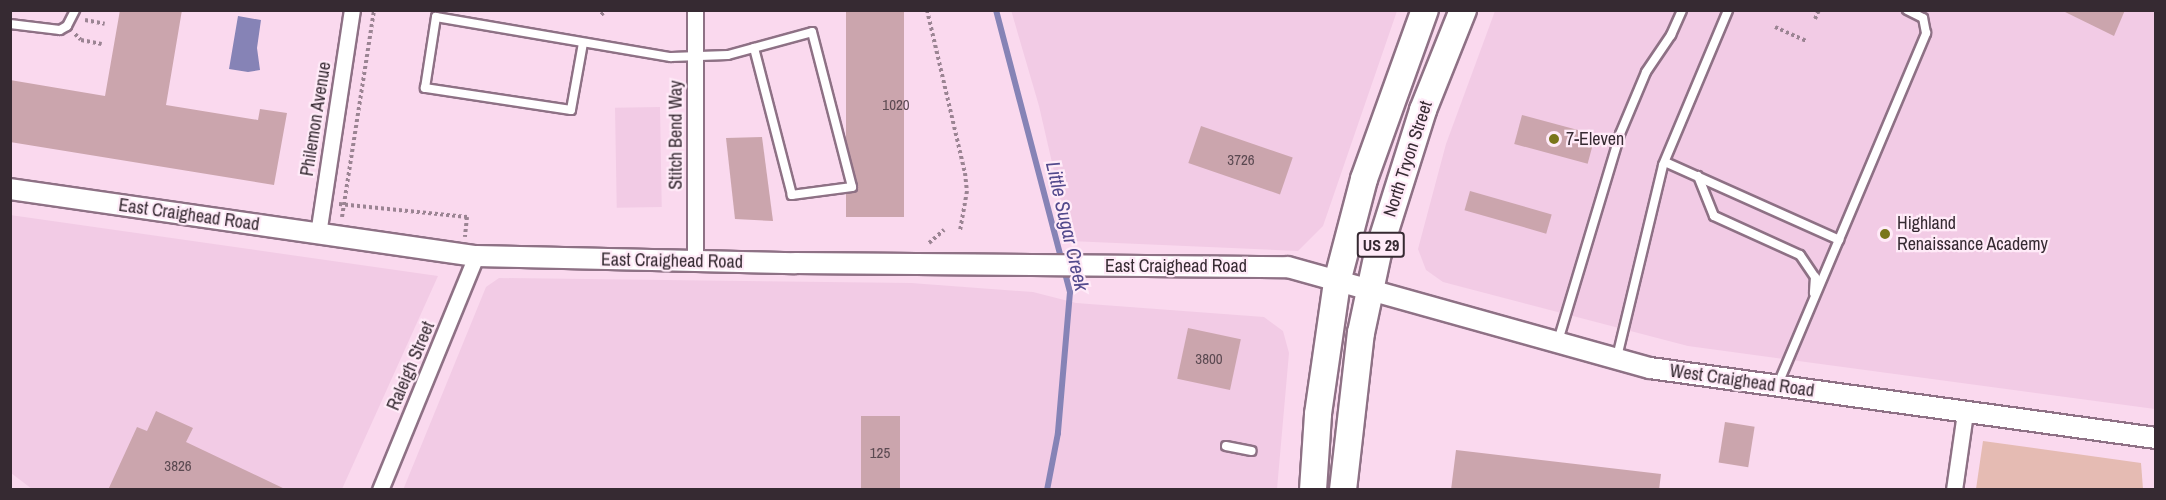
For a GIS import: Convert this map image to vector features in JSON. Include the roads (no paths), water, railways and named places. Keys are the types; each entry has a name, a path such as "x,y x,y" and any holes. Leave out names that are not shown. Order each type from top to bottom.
{"main road":[{"name":"North Tryon Street","path":"1313,489 1320,391 1337,282 1368,168 1425,10"},
{"name":"North Tryon Street","path":"1343,489 1352,400 1370,291 1423,110 1463,10"}],"street":[{"name":"Philemon Avenue","path":"318,234 352,10"},
{"name":"Stitch Bend Way","path":"695,10 695,261"},
{"name":"East Craighead Road","path":"10,189 476,256 695,261 1288,267 1337,282"},
{"name":"Raleigh Street","path":"380,489 476,256"},
{"name":"West Craighead Road","path":"1337,282 1650,368 2156,438"},
{"path":"1954,489 1965,413"}],"lane":[{"path":"1558,342 1620,134 1653,58 1671,35 1682,10"},
{"path":"1616,358 1665,162 1728,10"},
{"path":"1778,386 1926,33 1923,18 1907,10"},
{"path":"10,24 52,31 67,26 74,14"},
{"path":"583,43 571,110 425,87 436,17 583,43 696,58 754,48 812,32 852,187 792,195 754,48"},
{"path":"1665,162 1839,240"},
{"path":"1698,176 1713,216 1800,255 1815,277 1814,301"},
{"path":"1226,446 1252,451"}],"waterway":[{"name":"Little Sugar Creek","path":"996,10 1070,292 1058,433 1047,490"}],"place":[{"name":"7-Eleven","path":"1554,139"},
{"name":"Highland Renaissance Academy","path":"1885,234"}]}
